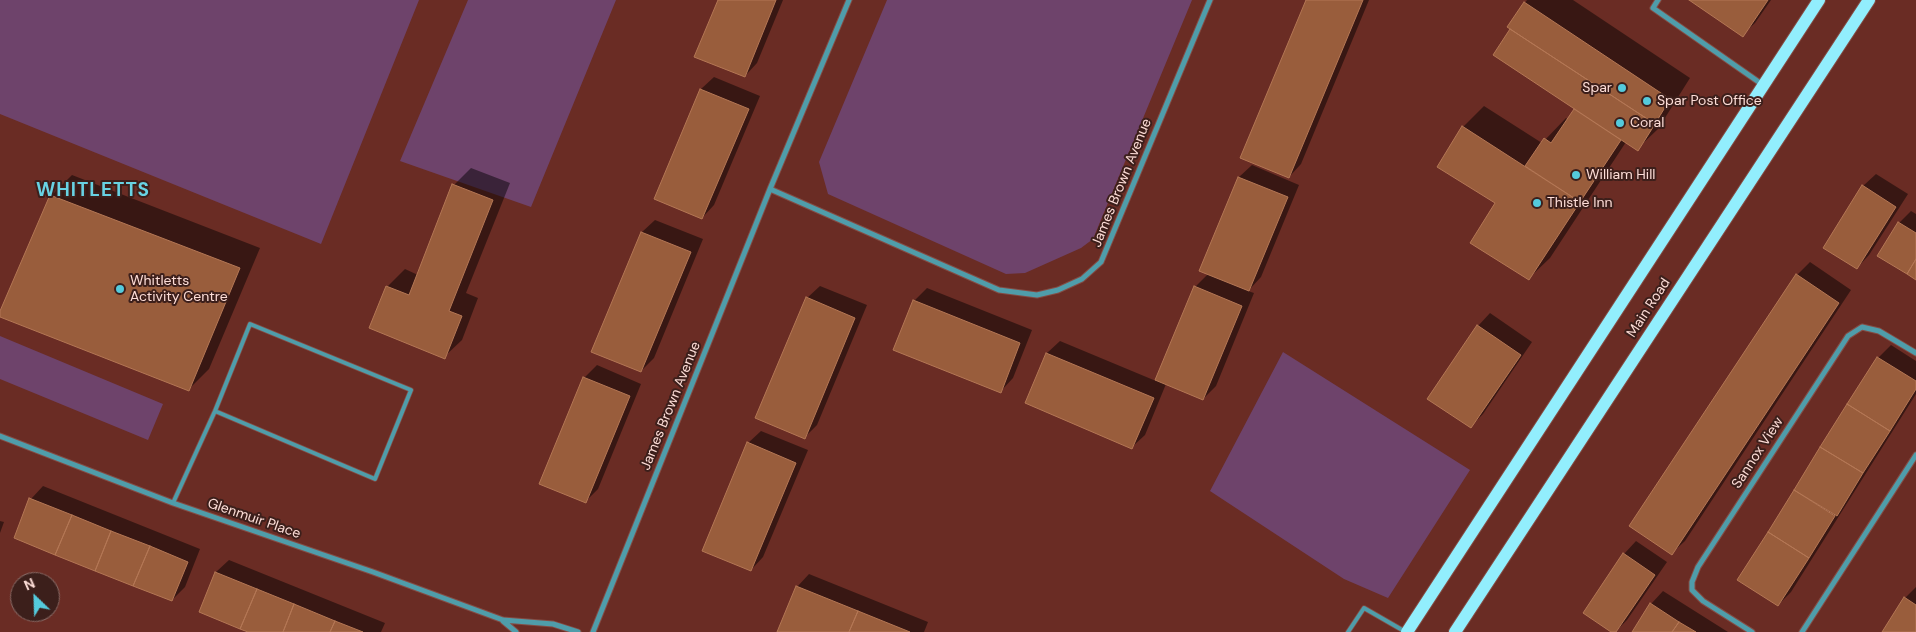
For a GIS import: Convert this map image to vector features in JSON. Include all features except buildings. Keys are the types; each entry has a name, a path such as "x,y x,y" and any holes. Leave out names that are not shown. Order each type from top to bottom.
{"main road":[{"name":"Main Road","path":"1406,632 1819,0"},
{"name":"Main Road","path":"1454,632 1868,0"}],"street":[{"name":"James Brown Avenue","path":"593,632 770,189 849,0"},
{"name":"James Brown Avenue","path":"770,189 999,290 1037,294 1058,290 1082,279 1102,262 1210,0"},
{"path":"1658,0 1653,8 1763,85"},
{"name":"Sannox View","path":"1752,632 1703,601 1692,590 1692,582 1698,567 1848,336 1862,327 1879,331 1916,353"},
{"name":"Glenmuir Place","path":"0,436 173,503 373,572 503,620 552,624 578,632"},
{"path":"1802,632 1916,455"},
{"name":"Glenmuir Place","path":"503,620 516,632"}],"lane":[{"path":"173,503 215,411 250,324 411,390 375,479 215,411"},
{"path":"1348,632 1364,608 1406,632"}],"shaded area":[{"path":"0,0 419,0 321,244 0,114"},
{"path":"468,0 616,0 531,207 400,161"},
{"path":"887,0 1192,0 1093,239 1081,248 1025,273 1006,274 828,194 819,162"},
{"path":"0,336 163,404 148,440 0,379"},
{"path":"1283,352 1470,470 1388,598 1344,579 1210,491"}],"place":[{"name":"Spar","path":"1622,88"},
{"name":"Spar Post Office","path":"1647,101"},
{"name":"Coral","path":"1620,123"},
{"name":"William Hill","path":"1576,175"},
{"name":"Thistle Inn","path":"1537,203"},
{"name":"Whitletts Activity Centre","path":"120,289"}],"district":[{"name":"WHITLETTS","path":"93,191"}]}
